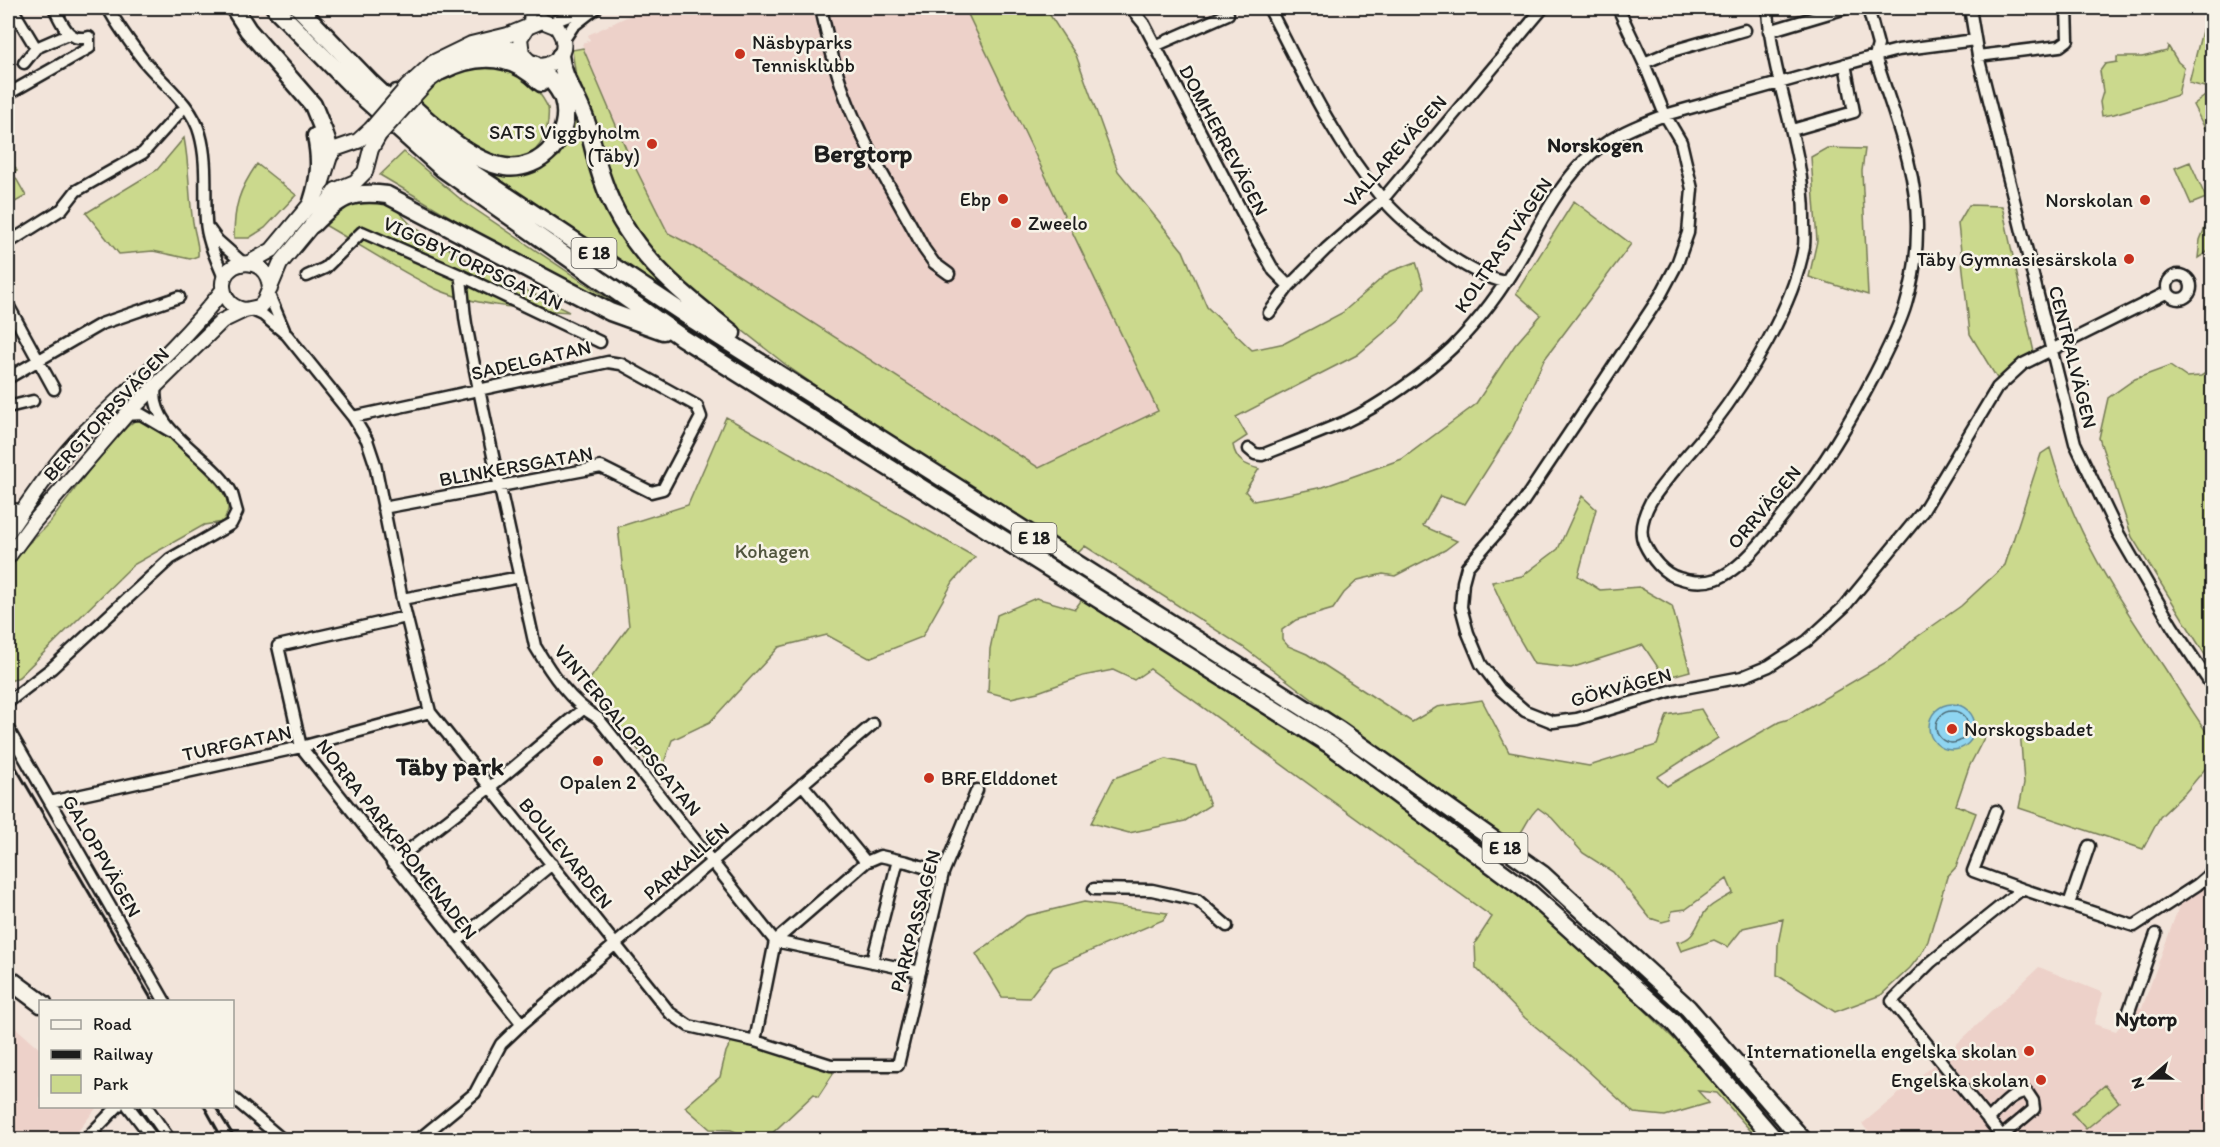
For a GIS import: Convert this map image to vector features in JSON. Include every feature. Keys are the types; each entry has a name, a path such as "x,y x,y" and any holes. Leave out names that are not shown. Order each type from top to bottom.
{"highway":[{"path":"234,8 248,30 313,105 324,132 330,157"},
{"name":"E 18","path":"275,8 364,98 443,169 681,338 1329,744 1530,893 1673,1022 1775,1140"},
{"path":"301,10 451,140 482,160 507,167 523,166 539,160 557,143 566,118 562,98 553,82 529,60"},
{"name":"E 18","path":"301,10 371,83 453,160 692,319 1339,730 1542,874 1689,1008 1803,1140"},
{"path":"562,48 562,68 587,123 603,182 620,220 649,261 690,300 741,341 912,460"},
{"path":"441,71 458,62 482,58 500,59 532,74 546,89 557,110 559,126 556,139 546,154"},
{"path":"301,90 316,134 321,162 312,202"},
{"path":"352,183 370,184 388,189 462,235"},
{"path":"313,224 340,199 365,192 387,195 610,312 681,338"}],"main road":[{"path":"542,21 550,23 556,27 562,48 549,64 529,60 520,49 520,38 530,25 542,21"},
{"name":"BERGTORPSVÄGEN","path":"9,527 56,465 85,432 201,319 224,284 229,271 272,250 312,202 335,149 375,132 434,62 471,44 508,35 530,25"},
{"name":"BERGTORPSVÄGEN","path":"411,91 463,57 499,47 514,48 529,60"},
{"name":"BERGTORPSVÄGEN","path":"8,557 80,467 126,415 222,321 264,302 280,264 313,224 336,190 352,183 365,172 375,132"},
{"path":"330,157 334,176 352,183"},
{"path":"246,263 262,268 267,274 269,292"},
{"path":"224,284 227,299 231,305 248,310"}],"street":[{"path":"12,8 36,48"},
{"path":"8,94 89,48 89,37 76,39 68,34 54,8"},
{"path":"108,8 145,61 186,106 200,132 205,158 206,224 224,284"},
{"path":"530,8 530,25"},
{"path":"550,23 591,8"},
{"path":"562,48 573,26 596,8"},
{"path":"821,8 830,49 844,94 864,138 924,249 934,263 949,274"},
{"name":"DOMHERREVÄGEN","path":"1131,8 1144,24 1254,235 1274,270 1289,286"},
{"path":"1269,8 1327,116 1361,170 1383,199 1415,229 1450,256 1487,277 1504,282"},
{"name":"VALLAREVÄGEN","path":"1269,313 1289,286 1326,249 1383,199 1543,8"},
{"name":"GÖKVÄGEN","path":"1618,8 1665,115 1681,142 1692,189 1688,233 1677,264 1660,296 1542,475 1521,505 1467,567 1461,607 1480,664 1500,689 1525,711 1553,722 1577,719 1674,690 1742,677 1769,666 1807,641 1844,607 1923,511 1997,388 2023,364 2168,292"},
{"name":"ORRVÄGEN","path":"1768,8 1769,31 1779,83 1792,130 1804,191 1804,245 1793,282 1777,322 1744,382 1652,501 1642,525 1641,538 1650,556 1670,576 1692,582 1717,579 1745,560 1802,492 1837,444 1853,416 1888,347 1906,304 1915,258 1917,227 1913,185 1904,146 1875,56 1878,45 1868,8"},
{"path":"1769,31 1846,8"},
{"name":"CENTRALVÄGEN","path":"1970,8 1978,56 2053,348 2061,391 2075,444 2118,533 2172,626 2212,686"},
{"path":"1978,56 2060,46 2068,40 2067,8"},
{"path":"1155,45 1228,14"},
{"path":"1644,63 1672,51 1745,30"},
{"path":"24,63 36,48 68,34"},
{"name":"KOLTRASTVÄGEN","path":"1249,449 1255,454 1262,455 1349,420 1411,382 1452,348 1492,302 1523,255 1547,209 1584,161 1611,140 1633,127 1665,115 1898,50 1976,40"},
{"path":"1792,130 1854,112 1845,64"},
{"path":"8,243 62,209 76,191 143,153 180,112"},
{"path":"206,224 217,240 246,263"},
{"name":"VIGGBYTORPSGATAN","path":"307,276 325,268 362,232 460,275 600,342"},
{"name":"VINTERGALOPPSGATAN","path":"460,275 464,292 463,309 479,391 535,646 549,670 583,709 598,718 776,941"},
{"name":"BOULEVARDEN","path":"269,292 287,335"},
{"path":"8,378 101,324 179,297"},
{"path":"8,305 54,389"},
{"name":"BOULEVARDEN","path":"248,310 263,315 287,335 368,440 375,464 406,617 430,712 670,1012 689,1026 754,1041 831,1065 898,1065"},
{"name":"SADELGATAN","path":"352,417 608,362 621,364 698,406 701,417 663,489 651,492"},
{"path":"8,702 52,668 170,559 231,524 237,512 231,492 162,416 154,402 156,386"},
{"path":"8,407 33,401"},
{"path":"126,415 141,414 176,434"},
{"name":"BLINKERSGATAN","path":"383,508 601,467 651,492"},
{"path":"8,508 23,511"},
{"path":"402,599 520,577"},
{"name":"NORRA PARKPROMENADEN","path":"406,617 278,646 301,747 522,1024"},
{"path":"392,863 489,788 583,709"},
{"name":"TURFGATAN","path":"50,802 301,747 430,712"},
{"name":"PARKALLÉN","path":"522,1024 873,724"},
{"name":"GALOPPVÄGEN","path":"8,729 164,1000"},
{"path":"802,784 866,862"},
{"name":"PARKPASSAGEN","path":"898,1065 943,873 977,790"},
{"path":"1996,811 1973,871 2134,927 2197,885 2212,872"},
{"path":"2069,904 2089,846"},
{"path":"754,1041 776,941 866,862 880,856 943,873"},
{"path":"872,962 898,860"},
{"path":"456,942 552,864"},
{"path":"1094,889 1152,890 1197,900 1227,926"},
{"path":"1988,1120 2021,1092 2026,1092 2033,1101 2034,1109 2003,1138 1988,1120 1892,1001 1931,962 2022,889"},
{"path":"2129,1011 2156,934"},
{"path":"776,941 920,972"},
{"path":"8,974 43,1000"},
{"path":"8,983 39,1006"},
{"path":"418,1140 475,1093 501,1044 522,1024"},
{"path":"234,1098 283,1140"},
{"path":"85,1140 117,1108"},
{"path":"129,1108 154,1140"},
{"path":"147,1108 171,1140"}],"shaded area":[{"path":"653,8 965,8 1158,412 1039,468 693,246 668,233 627,151 582,44 590,40 588,35 635,13"},
{"path":"2212,872 2212,1139 1875,1140 1862,1124 1943,1057 2039,967 2103,993 2094,1024 2116,1031 2135,1006 2142,1008 2183,895"},
{"path":"8,1021 39,1048 39,1108 96,1108 72,1139 8,1139"}],"green space":[{"path":"965,8 1046,9 1076,55 1118,171 1183,251 1207,307 1252,350 1285,343 1342,313 1389,272 1416,262 1424,287 1400,319 1357,355 1236,417 1247,436 1233,445 1236,455 1245,464 1259,469 1245,491 1254,501 1323,487 1402,459 1475,405 1515,345 1541,315 1516,293 1574,201 1631,244 1544,360 1511,432 1465,504 1440,496 1423,526 1457,541 1445,550 1395,576 1383,574 1358,580 1344,593 1333,609 1296,620 1282,630 1282,639 1288,646 1307,654 1412,722 1437,707 1482,700 1509,752 1589,766 1657,745 1667,715 1701,709 1718,738 1657,777 1667,786 1890,660 1914,639 1961,606 2005,565 2041,454 2050,448 2071,507 2098,562 2113,589 2212,740 2210,763 2185,793 2160,817 2143,849 2019,808 2024,783 2020,729 2005,735 1987,732 1969,767 1956,805 1976,813 1956,867 1947,877 1928,941 1921,954 1910,968 1881,995 1835,1012 1777,975 1778,944 1783,919 1743,928 1728,947 1714,940 1681,951 1677,942 1691,935 1710,906 1733,893 1727,879 1686,909 1672,911 1670,920 1662,922 1650,918 1613,872 1583,853 1552,818 1538,808 1514,841 1431,789 1243,647 1085,546 1076,555 846,407 790,368 685,285 652,249 629,217 609,174 593,118 575,70 572,50 583,48 627,151 668,233 693,246 1039,468 1158,411"},
{"path":"2203,27 2212,29 2212,89 2189,83"},
{"path":"2168,46 2184,67 2178,95 2102,116 2100,102 2103,92 2100,71 2105,64 2117,62 2117,57 2142,57 2167,51"},
{"path":"486,66 511,70 527,79 543,98 548,108 547,129 540,145 521,160 503,160 480,151 457,137 415,104 439,80 453,72"},
{"path":"2212,91 2212,142 2193,105"},
{"path":"571,106 594,181 608,212 628,240 673,293 672,295 467,157 507,174 531,172 559,156 571,128"},
{"path":"184,138 198,256 190,259 153,251 119,254 86,213 157,170"},
{"path":"1827,148 1865,149 1862,171 1868,295 1809,277 1817,241 1811,157"},
{"path":"404,152 464,202 626,311 561,283 380,175"},
{"path":"8,155 17,171 13,173 26,196 8,206"},
{"path":"2190,162 2206,198 2191,204 2175,168"},
{"path":"257,164 296,195 265,228 249,238 234,238 239,199"},
{"path":"364,198 384,201 397,210 412,226 469,261 569,312 500,306 449,294 406,273 323,224 332,212"},
{"path":"1969,205 2002,206 2035,357 1998,380 1970,334 1958,224"},
{"path":"2212,214 2212,249 2198,258 2200,240"},
{"path":"2170,366 2186,377 2201,376 2212,369 2212,666 2132,537 2099,438 2108,398 2135,379"},
{"name":"Kohagen","path":"726,417 975,557 953,582 922,637 869,658 827,635 779,647 710,722 672,740 659,777 587,683 629,626 618,527 688,505"},
{"path":"137,419 149,422 158,428 215,482 228,503 228,511 223,522 204,525 133,565 19,677 8,682 8,572 21,551 51,521 102,453"},
{"path":"1582,496 1596,509 1578,576 1600,590 1639,587 1672,606 1690,671 1665,678 1643,645 1571,668 1534,664 1513,628 1492,582 1522,576 1558,549"},
{"path":"1036,598 1075,609 1083,598 1285,725 1408,810 1518,896 1571,941 1672,1037 1767,1139 1758,1139 1717,1093 1698,1091 1709,1103 1665,1116 1634,1113 1574,1058 1525,1018 1476,968 1475,943 1492,917 1150,669 1134,680 1113,670 1083,676 1038,692 1011,698 988,692 990,649 997,615"},
{"path":"1166,759 1196,766 1210,805 1185,821 1129,833 1091,823 1114,778"},
{"path":"1084,902 1168,913 1163,920 1053,967 1029,998 1002,997 976,954 1026,916"},
{"path":"734,1036 831,1065 833,1074 818,1097 814,1094 766,1139 753,1139 731,1130 710,1129 685,1107 720,1077 726,1052"},
{"path":"2105,1085 2119,1102 2086,1129 2072,1113"}],"water":[{"name":"Norskogsbadet","path":"1952,704 1968,711 1975,727 1968,743 1952,750 1936,743 1929,727 1936,711"}],"railway":[{"path":"8,754 152,1000"},
{"path":"205,1108 223,1140"},
{"path":"216,1108 236,1140"}],"place":[{"name":"Näsbyparks Tennisklubb","path":"740,54"},
{"name":"SATS Viggbyholm (Täby)","path":"652,144"},
{"name":"Ebp","path":"1003,199"},
{"name":"Norskolan","path":"2145,200"},
{"name":"Zweelo","path":"1016,223"},
{"name":"Täby Gymnasiesärskola","path":"2129,259"},
{"name":"Norskogsbadet","path":"1952,729"},
{"name":"Opalen 2","path":"598,761"},
{"name":"BRF Elddonet","path":"929,778"},
{"name":"Internationella engelska skolan","path":"2029,1051"},
{"name":"Engelska skolan","path":"2041,1080"}],"district":[{"name":"Norskogen","path":"1595,145"},
{"name":"Bergtorp","path":"863,153"},
{"name":"Täby park","path":"450,766"},
{"name":"Nytorp","path":"2146,1019"}]}
